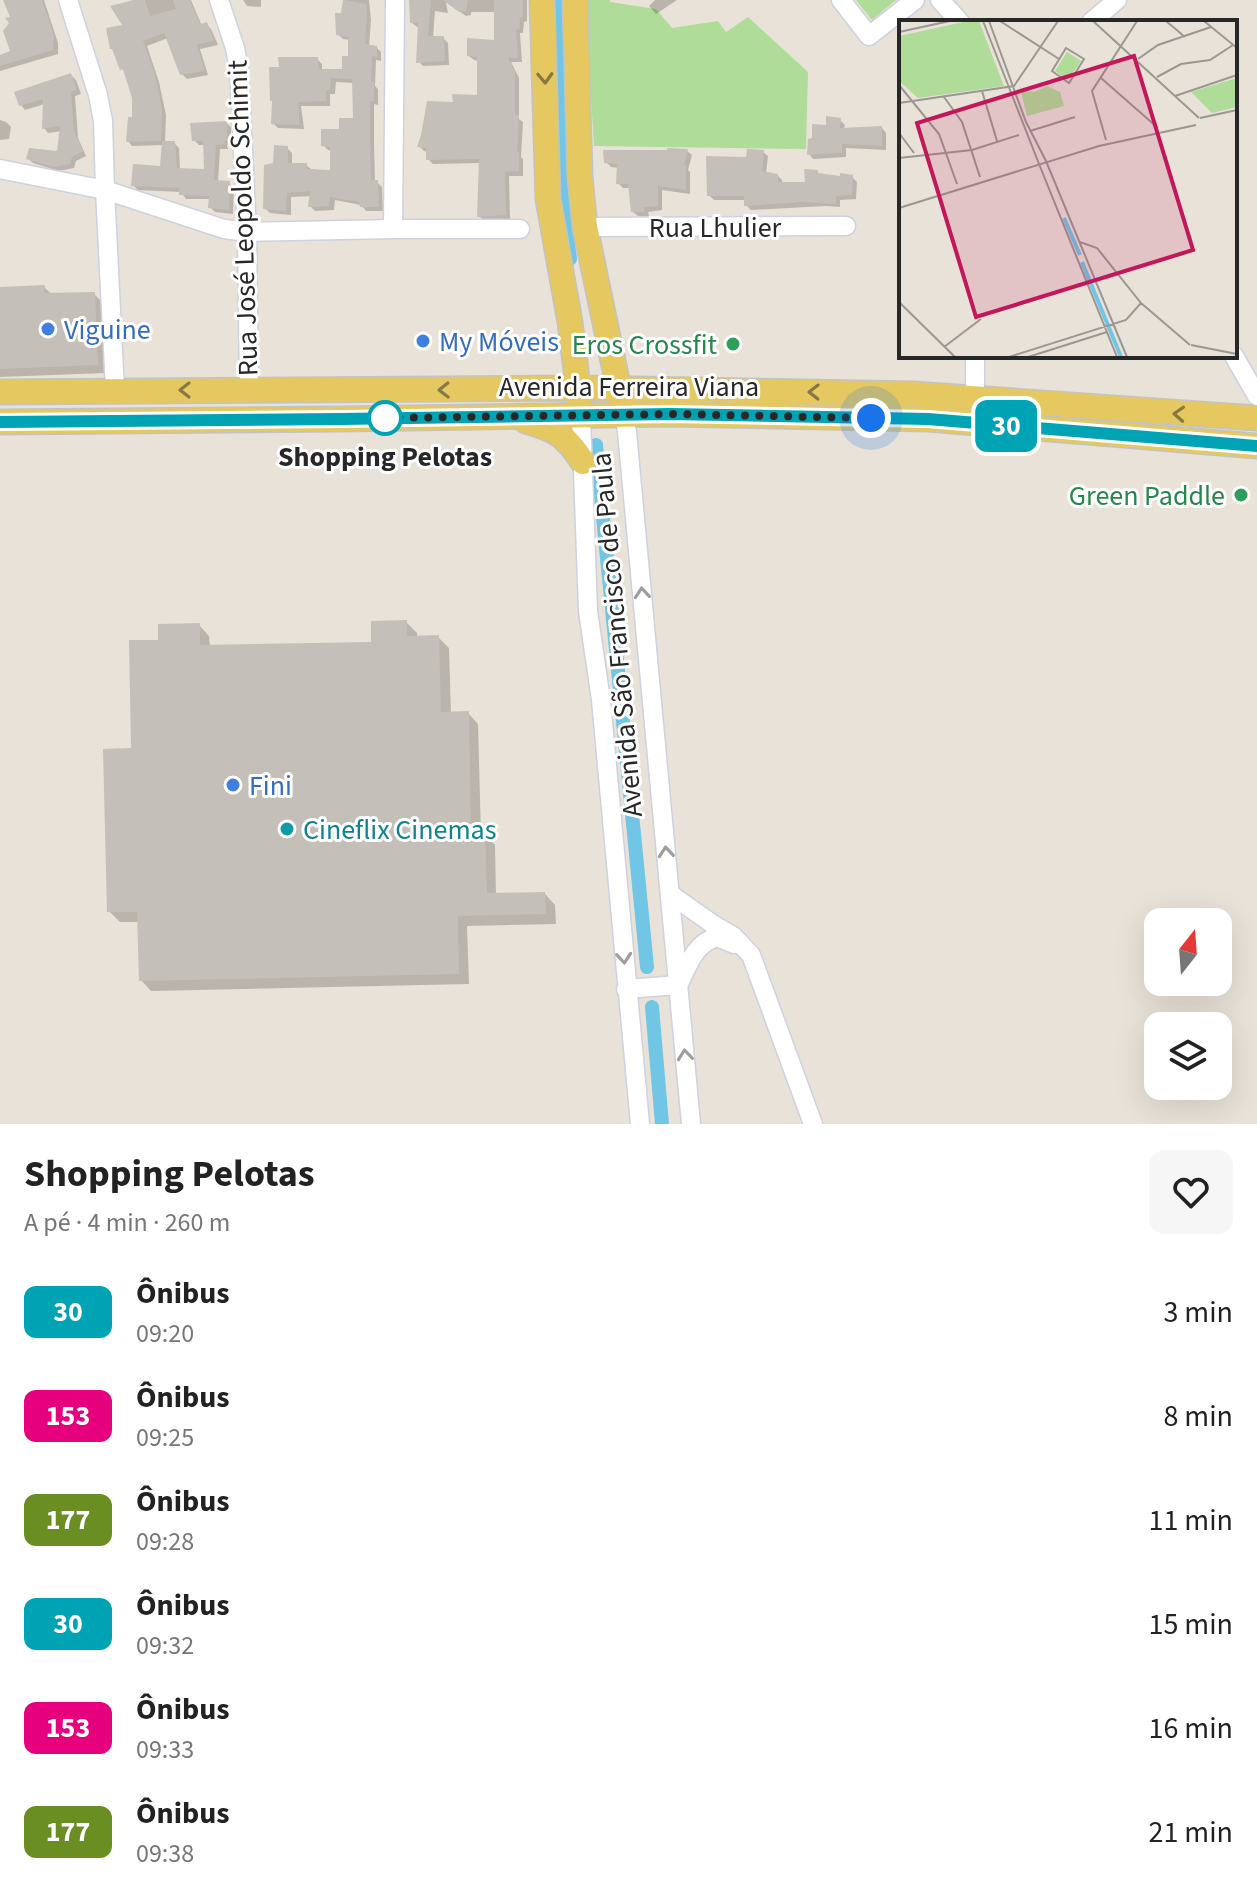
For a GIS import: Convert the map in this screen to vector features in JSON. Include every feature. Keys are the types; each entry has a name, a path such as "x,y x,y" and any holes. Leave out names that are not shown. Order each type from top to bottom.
{"main road":[{"name":"Avenida São Francisco de Paula","path":"542,0 548,199 569,318 581,415"},
{"name":"Avenida São Francisco de Paula","path":"575,0 580,177 585,227 624,414"},
{"path":"569,318 603,316"},
{"name":"Avenida Ferreira Viana","path":"0,392 578,388 913,394 1257,418"},
{"name":"Avenida Ferreira Viana","path":"0,422 624,414 928,419 1257,446"},
{"path":"512,416 560,434 583,462"}],"street":[{"path":"68,0 98,95 103,121 115,390"},
{"name":"Rua José Leopoldo Schimit","path":"219,0 239,69 247,232 249,391"},
{"path":"393,229 395,0"},
{"path":"841,0 869,36 915,0"},
{"path":"940,0 958,20"},
{"path":"1093,20 1117,0"},
{"path":"0,169 105,190 224,229 247,232 520,229"},
{"name":"Rua Lhulier","path":"585,227 846,226"},
{"path":"975,358 975,398"},
{"path":"1235,358 1257,396"},
{"name":"Avenida São Francisco de Paula","path":"624,414 670,894 672,986 691,1124"},
{"name":"Avenida São Francisco de Paula","path":"581,415 588,611 601,700 630,988 640,1124"},
{"path":"670,894 740,942 751,955 813,1124"},
{"path":"630,988 672,986 700,945 711,938 722,937 732,942 756,965"}],"green space":[{"path":"585,0 610,0 656,9 672,28 718,21 726,32 748,17 808,72 806,149 594,146"},
{"path":"856,0 896,0 872,20"}],"building":[{"path":"3,0 42,0 54,36 53,50 0,66 0,55 10,51 3,31 9,23 5,18 10,17"},
{"path":"145,0 150,16 176,9 173,0 190,0 200,24 207,22 214,40 197,45 205,71 180,75 164,33 143,41 155,75 162,109 161,141 126,142 128,117 132,117 132,98 123,69 120,70 110,49 106,28 122,25 110,6"},
{"path":"343,0 366,4 365,44 377,46 377,57 372,56 374,101 370,101 370,136 371,180 378,180 379,207 360,207 359,202 330,197 329,206 308,207 310,191 287,193 286,211 263,209 264,165 273,163 274,145 288,146 288,163 307,163 307,169 330,170 330,147 321,146 321,129 339,129 339,118 353,118 352,79 331,78 326,101 298,102 300,125 271,124 269,67 279,67 278,57 318,57 319,69 342,69 342,56 348,56 348,37 336,35 335,13 341,13"},
{"path":"409,0 431,0 428,36 444,36 445,61 416,63 418,23 410,23"},
{"path":"443,0 468,0 466,11 459,12"},
{"path":"494,0 523,0 523,17 520,18 519,29 516,29 518,58 508,58 515,72 519,171 505,172 506,215 477,217 479,159 426,160 426,148 417,147 427,101 453,102 452,94 477,95 477,57 467,56 467,38 494,40"},
{"path":"71,73 77,90 71,92 74,131 83,151 72,157 70,164 53,167 26,159 29,148 57,151 60,126 42,129 43,99 19,106 14,92"},
{"path":"826,116 841,118 840,128 882,126 882,146 842,144 842,153 807,155 812,124 826,125"},
{"path":"227,121 227,140 225,144 216,145 214,180 230,181 229,210 208,208 209,196 179,195 179,188 131,186 133,164 160,166 162,141 175,141 177,168 204,169 203,141 192,141 190,123"},
{"path":"688,149 684,165 686,190 658,186 658,206 644,207 645,212 631,212 628,184 616,184 617,164 604,163 603,150"},
{"path":"747,149 764,150 762,171 778,174 778,182 805,182 804,169 840,176 840,173 853,175 852,195 836,196 836,204 803,202 744,206 744,196 707,196 706,156 746,157"},
{"name":"Viguine","path":"45,285 44,293 95,292 98,365 0,369 0,287"},
{"path":"407,620 407,636 439,635 441,712 469,711 471,833 485,832 487,893 545,892 546,914 458,916 459,974 139,981 137,912 107,912 103,749 131,748 129,640 158,640 158,624 200,623 200,645 371,642 371,621"}],"waterway":[{"path":"556,0 560,177 570,259"},
{"path":"596,445 647,967"},
{"path":"652,1007 662,1124"}],"bus line":[{"name":"30","path":"0,422 671,414 928,419 1257,446"}],"place":[{"name":"Viguine","path":"48,329"},
{"name":"My Móveis","path":"423,341"},
{"name":"Eros Crossfit","path":"733,344"},
{"name":"Shopping Pelotas","path":"385,418"},
{"name":"Green Paddle","path":"1241,495"},
{"name":"Fini","path":"233,785"},
{"name":"Cineflix Cinemas","path":"287,829"}],"route":[{"path":"385,418 671,414 871,418"}]}
